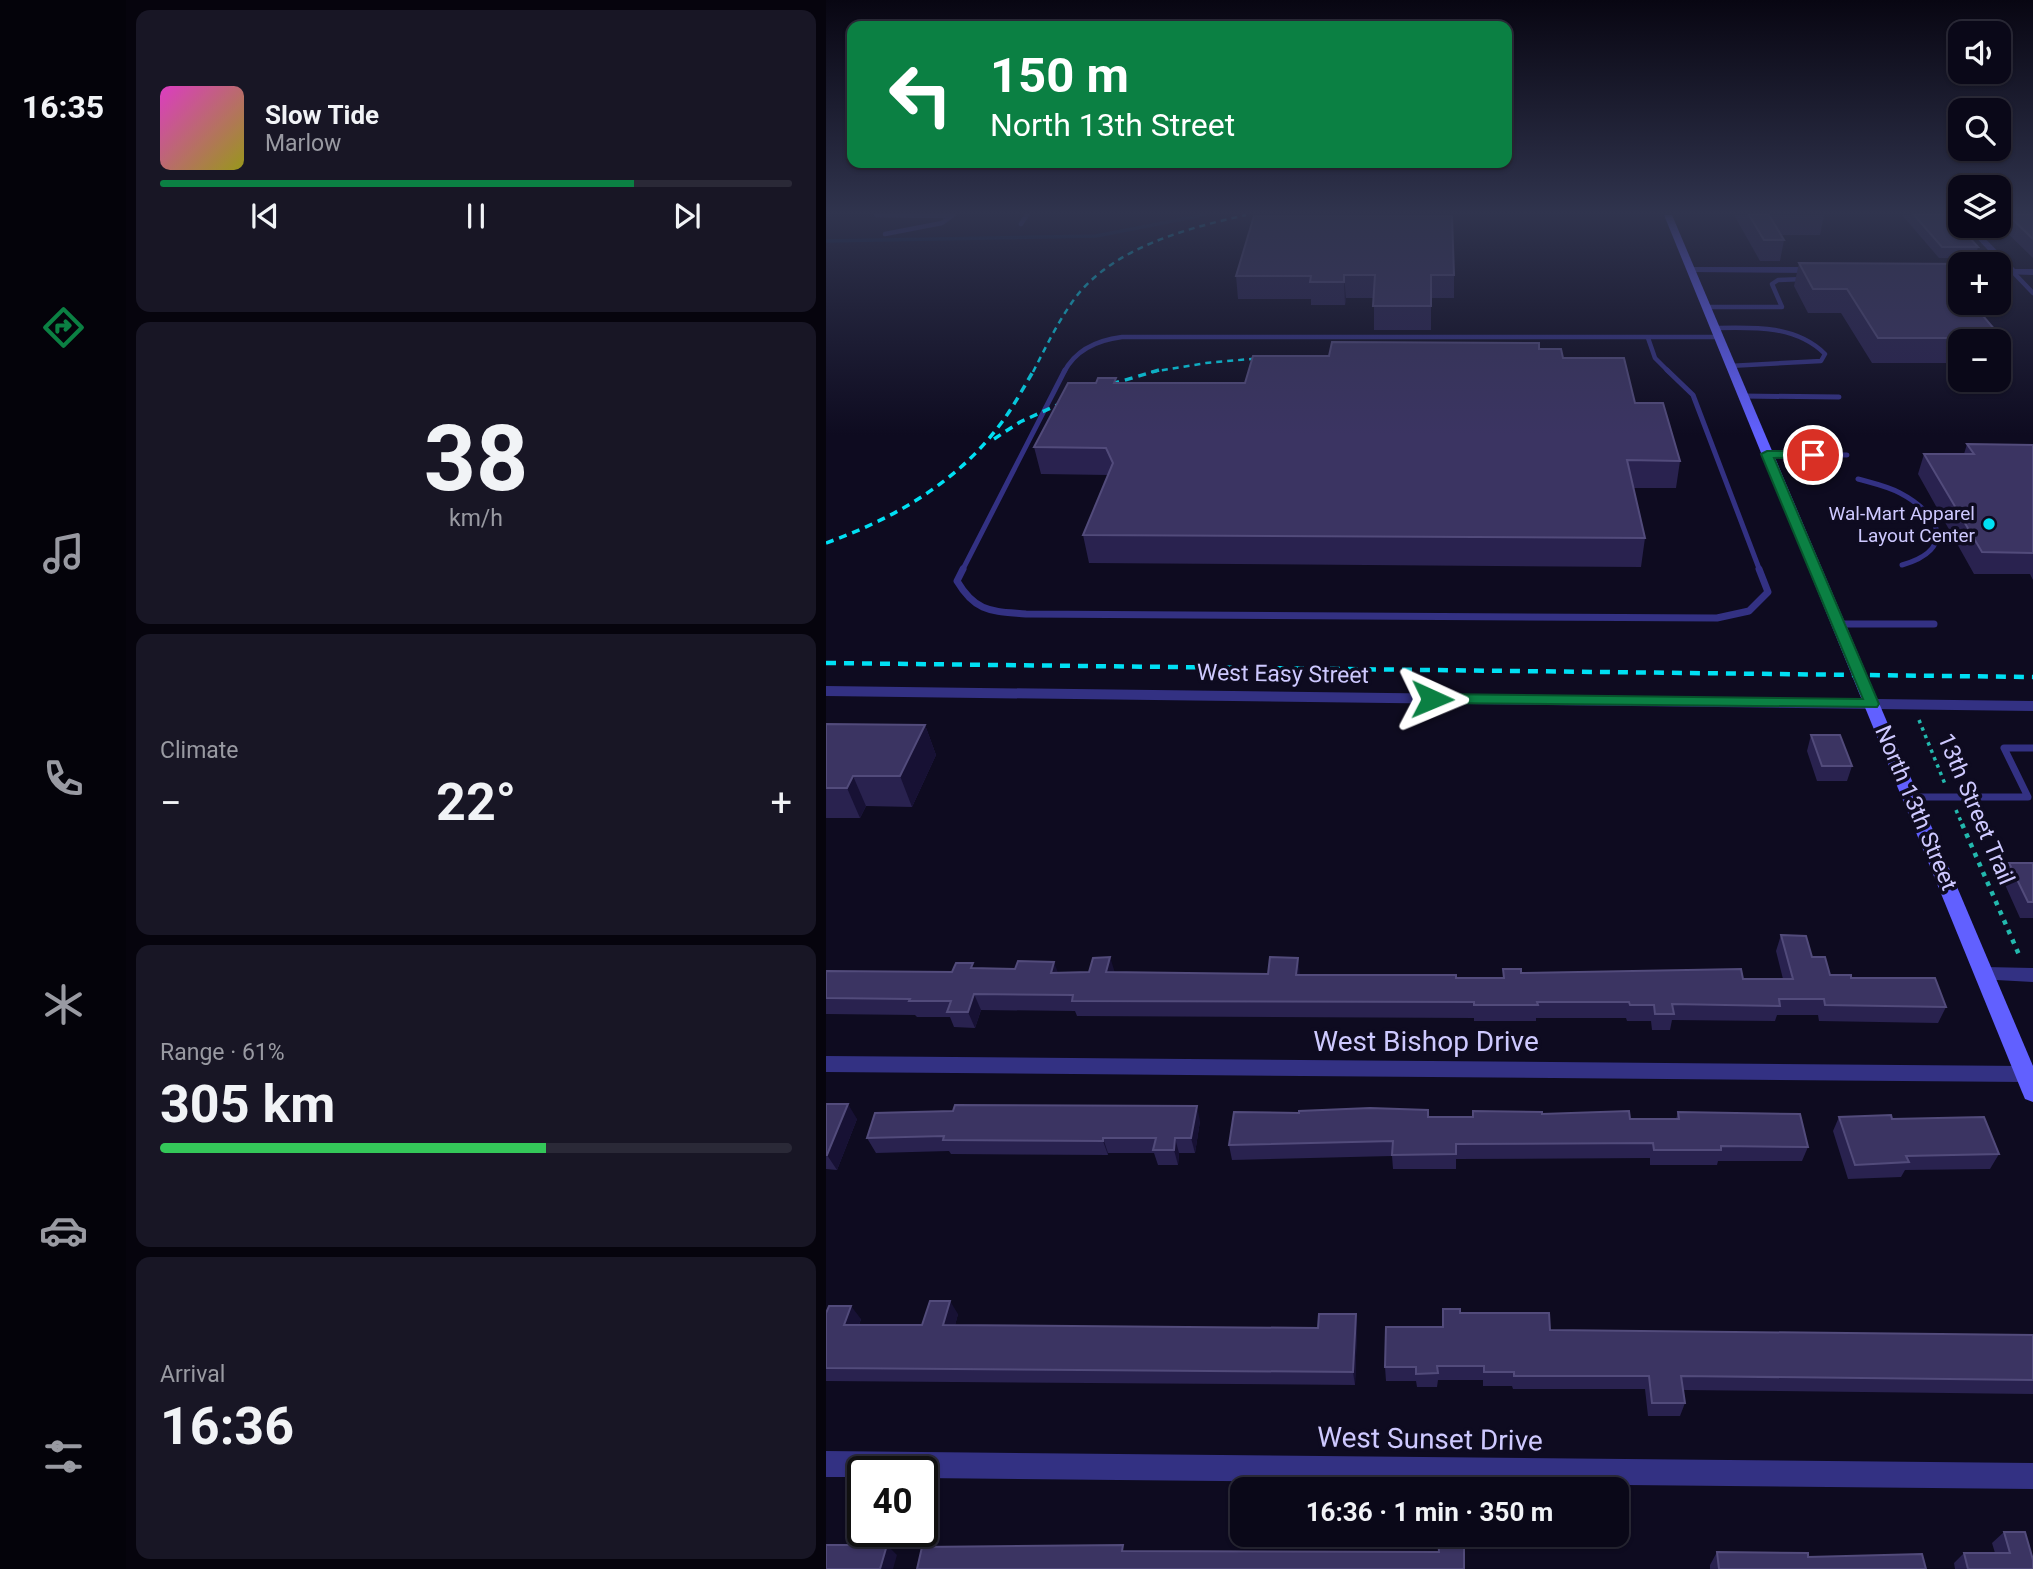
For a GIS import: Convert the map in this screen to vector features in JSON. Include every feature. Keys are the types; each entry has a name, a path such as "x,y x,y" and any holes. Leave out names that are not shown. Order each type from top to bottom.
{"main road":[{"name":"North 13th Street","path":"1698,288 2029,1083"}],"street":[{"name":"West Easy Street","path":"826,691 2033,706"},
{"path":"1985,974 2033,975"},
{"name":"West Bishop Drive","path":"826,1063 2029,1083"},
{"name":"West Sunset Drive","path":"826,1464 2033,1476"}],"lane":[{"path":"1706,307 1782,307 1774,288"},
{"path":"1648,338 1655,358 1693,395 1768,592 1749,611 1717,618 1026,614 986,610 967,601 957,580 1071,358 1100,340 1122,337 1648,338 1741,327 1804,336 1817,343 1825,354 1821,361 1729,366"},
{"path":"1742,396 1839,397"},
{"path":"1767,454 1847,455"},
{"path":"1858,479 1904,495 1921,507 1934,522 1939,535 1937,546 1921,561 1902,565"},
{"path":"1840,624 1934,624"},
{"path":"1911,797 2028,797 2004,748 2033,748"}],"path":[{"name":"13th Street Trail","path":"1917,715 2019,956"}],"building":[{"path":"1374,288 1431,288 1431,306 1373,306"},
{"path":"1813,288 1948,288 1948,315 1982,315 1994,329 1948,329 1948,338 1878,338 1847,289"},
{"path":"1332,342 1539,343 1539,349 1561,349 1563,358 1624,358 1635,403 1663,403 1680,461 1627,460 1645,538 1083,535 1113,463 1106,448 1034,447 1068,383 1096,383 1098,378 1116,378 1114,383 1245,383 1253,356 1329,356"},
{"name":"Wal-Mart Apparel Layout Center","path":"1967,444 2033,445 2033,553 1982,552 1924,454 1974,454"},
{"path":"826,724 925,725 900,776 853,776 847,788 826,788"},
{"path":"1811,735 1840,735 1852,766 1822,766"},
{"path":"2009,863 2033,863 2033,902 2028,902"},
{"path":"1781,935 1806,936 1812,957 1825,957 1830,975 1851,975 1851,978 1935,978 1946,1007 1825,1005 1824,999 1779,999 1780,1006 1672,1004 1674,1014 1655,1014 1654,1005 1630,1005 1629,1002 1474,1005 1474,1002 1072,1001 1073,995 974,994 968,1012 947,1012 951,1001 826,998 826,971 952,972 956,963 973,963 971,968 1015,969 1018,961 1054,962 1051,973 1089,972 1093,958 1110,957 1106,972 1268,974 1270,957 1298,958 1296,975 1456,975 1456,978 1504,978 1503,969 1521,969 1521,973 1741,969 1743,979 1793,979"},
{"path":"826,1104 848,1104 827,1155 826,1155"},
{"path":"955,1105 1197,1106 1191,1138 1175,1138 1174,1150 1153,1150 1156,1138 1103,1138 1103,1141 943,1140 944,1136 867,1138 875,1113 953,1111"},
{"path":"1370,1108 1428,1110 1428,1117 1473,1117 1473,1111 1542,1114 1629,1111 1630,1119 1679,1119 1678,1112 1800,1114 1808,1147 1721,1146 1721,1150 1654,1150 1653,1143 1456,1144 1456,1154 1392,1155 1393,1141 1229,1145 1234,1112 1299,1113"},
{"path":"1891,1115 1892,1119 1984,1117 1999,1154 1906,1156 1909,1162 1855,1165 1839,1117"},
{"path":"930,1301 950,1301 943,1325 1318,1328 1319,1314 1356,1314 1353,1372 826,1368 826,1313 829,1306 851,1306 844,1325 922,1325"},
{"path":"1443,1309 1460,1309 1460,1313 1549,1313 1550,1330 2033,1335 2033,1380 1681,1376 1685,1403 1652,1403 1649,1376 1514,1376 1514,1372 1484,1372 1484,1366 1437,1366 1438,1373 1416,1374 1416,1367 1385,1367 1386,1327 1443,1327"},
{"path":"2004,1532 2025,1532 2033,1569 1968,1569 1964,1553 2010,1553"},
{"path":"826,1545 886,1547 880,1569 826,1569"},
{"path":"1123,1545 1122,1551 1439,1552 1439,1547 1464,1547 1464,1569 917,1569 922,1547"},
{"path":"1717,1552 1808,1553 1808,1557 1922,1554 1926,1569 1719,1569"}],"railway":[{"path":"1033,372 1054,331 1084,288"},
{"path":"1154,372 1206,363 1273,357"},
{"path":"826,543 875,523 943,482 963,465 999,426 1034,370"},
{"path":"1154,372 1159,370"},
{"path":"1098,388 1154,372"},
{"path":"994,439 1020,422 1075,397"},
{"path":"826,663 2033,677"}],"place":[{"name":"Wal-Mart Apparel Layout Center","path":"1989,524"}],"route":[{"path":"1432,699 1872,704 1767,454 1813,455"}]}
